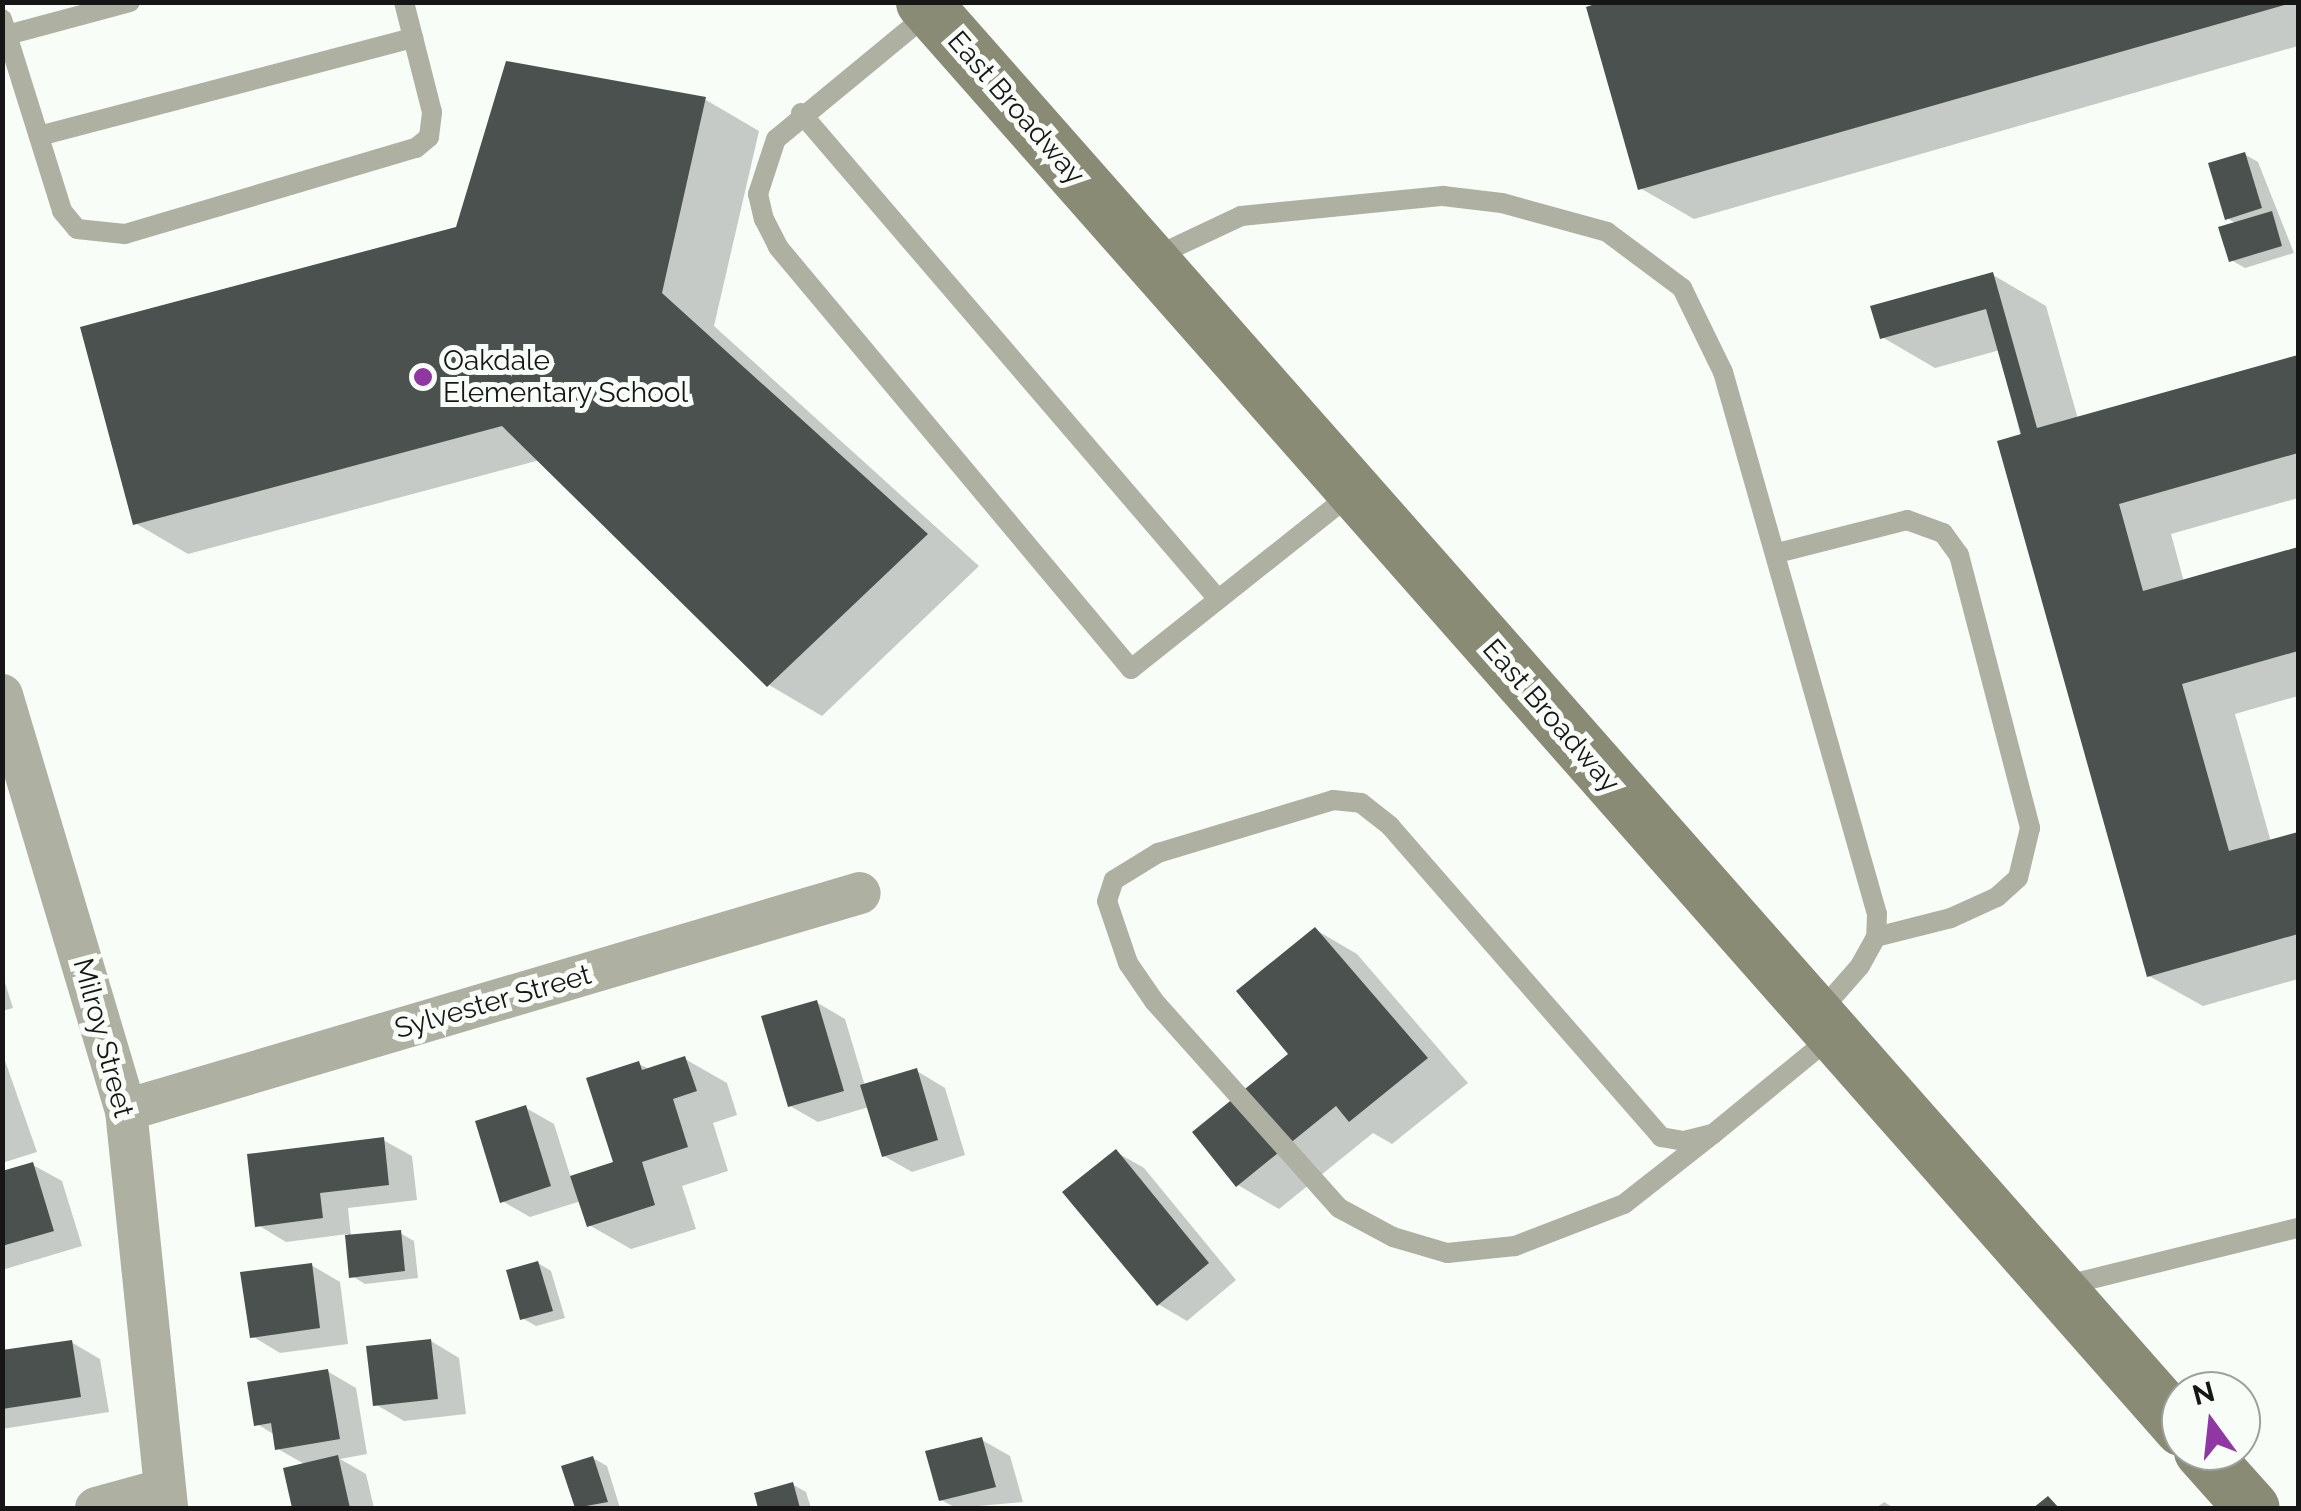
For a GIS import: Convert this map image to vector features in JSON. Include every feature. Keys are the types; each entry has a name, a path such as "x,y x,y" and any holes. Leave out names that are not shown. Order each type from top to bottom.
{"street":[{"name":"East Broadway","path":"927,7 2161,1405"},
{"name":"Milroy Street","path":"2,695 126,1110 164,1499"},
{"name":"Sylvester Street","path":"126,1110 860,893"},
{"path":"2219,1471 2252,1508"},
{"path":"96,1508 164,1499"}],"lane":[{"path":"130,2 5,27 62,212 77,229 125,234 416,148 428,136 432,112 404,2"},
{"path":"927,7 801,113 776,139 758,194 778,248 1131,669 1354,491"},
{"path":"39,136 413,38"},
{"path":"801,113 1218,599"},
{"path":"1150,259 1214,223 1242,216 1443,196 1502,203 1608,232 1682,288 1723,372 1877,914 1876,937 1824,1026 1713,1134 1624,1204 1516,1246 1447,1253 1393,1237 1339,1208 1154,1000 1116,932 1107,901 1114,880 1175,848 1332,800 1360,803 1390,826 1641,1120 1660,1137 1684,1141 1713,1134"},
{"path":"1777,553 1907,520 1942,533 1959,555 2030,828 2018,878 1998,897 1951,918 1876,937"},
{"path":"2056,1287 2298,1228"}],"building":[{"path":"1601,2 2288,4 1638,190 1586,7"},
{"name":"Oakdale Elementary School","path":"506,61 706,97 662,293 928,534 767,687 502,426 133,525 80,327 456,227"},
{"path":"2245,152 2262,208 2225,220 2208,163"},
{"path":"2272,211 2282,246 2229,262 2218,227"},
{"path":"1993,272 2037,428 2298,355 2298,453 2119,504 2143,591 2298,547 2298,651 2182,684 2229,851 2298,832 2298,934 2147,977 1997,441 2021,434 1986,309 1880,339 1870,306"},
{"path":"1315,927 1428,1058 1349,1122 1336,1106 1236,1187 1192,1132 1288,1054 1236,991"},
{"path":"817,1000 844,1091 788,1107 761,1016"},
{"path":"685,1056 697,1091 673,1099 688,1147 642,1162 655,1205 587,1227 570,1176 613,1162 586,1078 639,1061 642,1070"},
{"path":"917,1068 938,1140 882,1157 860,1085"},
{"path":"526,1105 551,1186 500,1203 475,1121"},
{"path":"384,1137 389,1185 320,1193 323,1218 255,1227 247,1154"},
{"path":"1116,1149 1209,1263 1157,1306 1062,1192"},
{"path":"33,1162 54,1231 2,1246 2,1171"},
{"path":"401,1230 405,1271 349,1278 345,1235"},
{"path":"538,1261 553,1311 520,1320 506,1270"},
{"path":"312,1263 320,1328 250,1338 240,1272"},
{"path":"431,1339 438,1399 373,1406 366,1346"},
{"path":"72,1340 81,1397 2,1409 2,1350"},
{"path":"328,1369 340,1439 275,1450 271,1423 254,1426 247,1382"},
{"path":"982,1437 996,1487 939,1501 925,1451"},
{"path":"338,1455 350,1508 292,1508 283,1468"},
{"path":"593,1456 608,1502 575,1508 561,1466"},
{"path":"793,1482 800,1508 758,1508 754,1493"},
{"path":"2048,1496 2059,1508 2033,1508"}],"place":[{"name":"Oakdale Elementary School","path":"423,377"}]}
